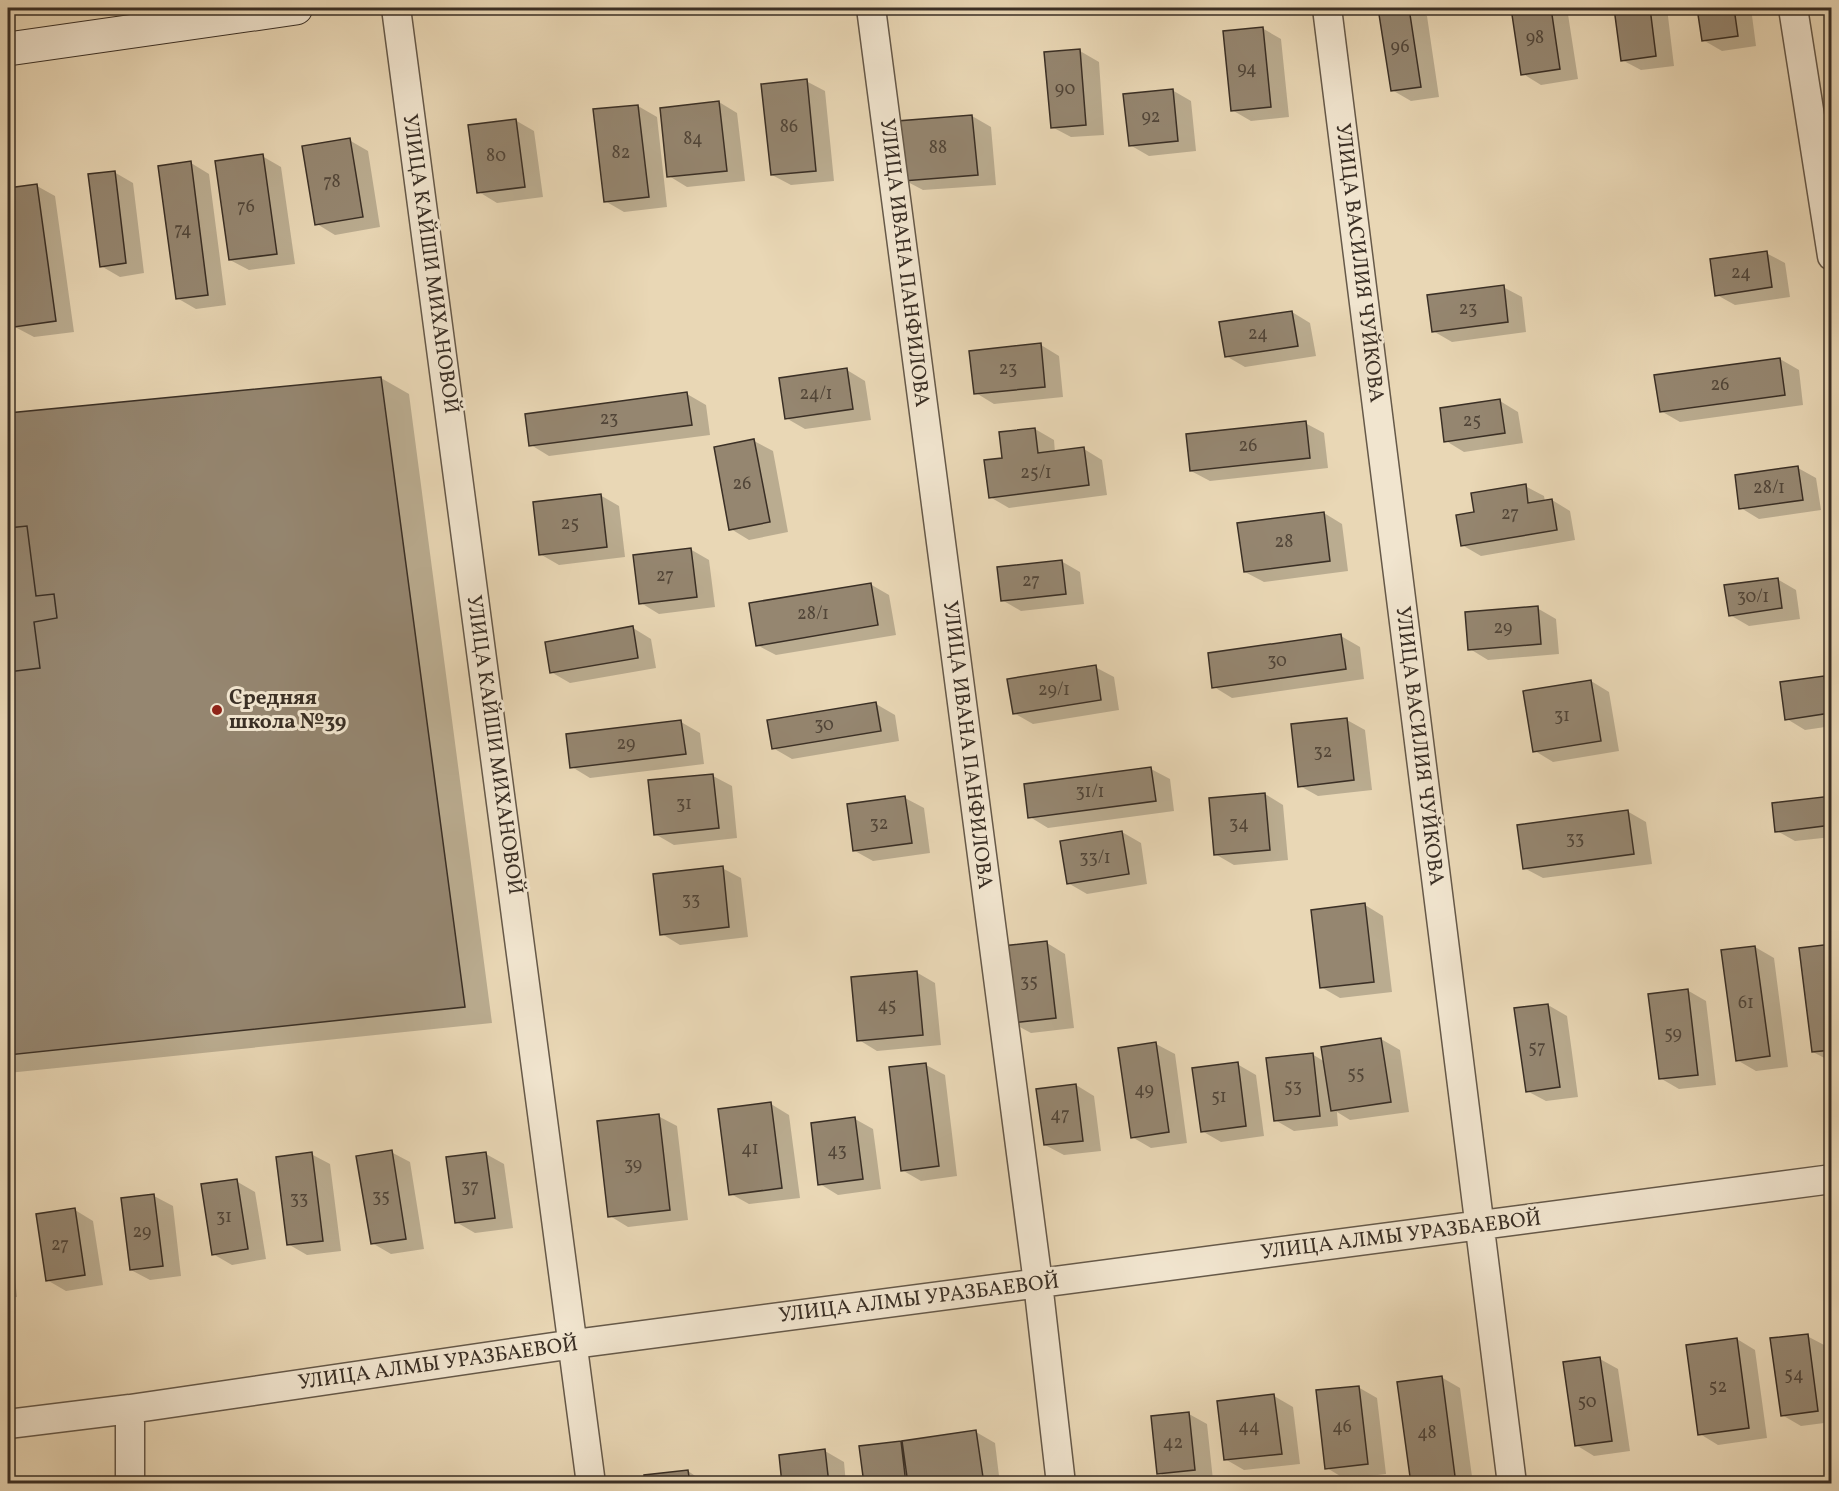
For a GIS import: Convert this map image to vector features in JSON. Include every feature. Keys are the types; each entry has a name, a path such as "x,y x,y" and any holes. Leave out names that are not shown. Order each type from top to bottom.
{"street":[{"path":"8,48 296,8"},
{"name":"УЛИЦА КАЙШИ МИХАНОВОЙ","path":"396,8 591,1484"},
{"name":"УЛИЦА ИВАНА ПАНФИЛОВА","path":"871,8 1038,1283 1061,1484"},
{"name":"УЛИЦА ВАСИЛИЯ ЧУЙКОВА","path":"1327,8 1512,1484"},
{"path":"1793,8 1832,256"},
{"name":"УЛИЦА АЛМЫ УРАЗБАЕВОЙ","path":"8,1424 130,1409 574,1344 1832,1179"},
{"path":"130,1409 130,1484"}],"building":[{"path":"1378,8 1409,8 1421,87 1391,91"},
{"path":"1511,8 1551,8 1560,69 1521,75"},
{"path":"1614,8 1650,8 1656,56 1621,61"},
{"path":"1697,8 1734,8 1738,36 1702,41"},
{"path":"1263,27 1271,107 1231,111 1223,31"},
{"path":"1080,49 1086,125 1051,128 1044,52"},
{"path":"807,79 816,171 771,175 761,84"},
{"path":"1173,89 1178,141 1129,146 1123,94"},
{"path":"719,101 727,171 667,177 660,108"},
{"path":"638,105 649,197 604,202 593,109"},
{"path":"972,115 978,175 903,181 897,121"},
{"path":"516,119 525,187 477,193 468,125"},
{"path":"350,138 363,217 315,225 302,146"},
{"path":"263,154 277,254 229,260 215,161"},
{"path":"191,161 208,295 176,299 158,166"},
{"path":"115,171 126,263 100,267 88,174"},
{"path":"37,184 56,321 14,327 8,283 8,188"},
{"path":"1767,251 1772,287 1715,296 1710,259"},
{"path":"1504,285 1508,322 1432,332 1427,295"},
{"path":"1292,311 1298,346 1225,357 1219,322"},
{"path":"1041,343 1045,387 974,394 969,351"},
{"path":"1780,358 1785,395 1660,412 1654,375"},
{"path":"847,368 853,409 785,419 779,378"},
{"name":"Средняя школа №39","path":"381,377 465,1007 8,1055 8,413"},
{"path":"687,392 692,425 529,446 525,414"},
{"path":"1500,399 1505,433 1444,442 1440,408"},
{"path":"1306,421 1310,458 1190,471 1186,434"},
{"path":"1035,428 1038,453 1084,447 1089,485 989,498 984,460 1002,458 999,432"},
{"path":"754,439 770,522 729,530 714,447"},
{"path":"1798,466 1803,500 1739,509 1735,475"},
{"path":"1526,484 1528,503 1552,499 1557,530 1461,546 1456,515 1474,512 1471,493"},
{"path":"601,494 607,547 539,555 533,502"},
{"path":"1324,512 1330,561 1244,572 1237,523"},
{"path":"27,526 36,596 54,594 57,618 34,622 40,668 8,672 8,528"},
{"path":"691,548 697,597 639,604 633,555"},
{"path":"1062,560 1066,594 1001,601 997,567"},
{"path":"1778,578 1782,608 1729,616 1724,585"},
{"path":"871,583 878,625 756,646 749,603"},
{"path":"1538,606 1541,644 1468,650 1465,612"},
{"path":"633,626 638,658 550,673 545,642"},
{"path":"1341,634 1346,669 1212,688 1208,653"},
{"path":"1096,665 1101,700 1013,714 1007,679"},
{"path":"1824,676 1830,713 1785,720 1780,682"},
{"path":"1591,680 1601,741 1533,752 1523,691"},
{"path":"876,702 881,731 772,749 767,720"},
{"path":"1347,718 1354,780 1298,787 1291,724"},
{"path":"681,720 686,754 570,768 566,734"},
{"path":"1151,767 1156,801 1028,818 1024,784"},
{"path":"713,774 719,828 654,835 648,780"},
{"path":"1265,793 1270,850 1214,855 1209,798"},
{"path":"905,796 912,843 853,851 847,804"},
{"path":"1832,796 1832,825 1775,832 1772,803"},
{"path":"1628,810 1634,854 1523,869 1517,825"},
{"path":"1122,831 1129,874 1067,884 1060,841"},
{"path":"723,866 729,927 660,935 653,874"},
{"path":"1365,903 1374,982 1320,988 1311,910"},
{"path":"1047,941 1056,1018 1011,1023 1002,946"},
{"path":"1832,944 1832,1050 1812,1052 1799,948"},
{"path":"1755,946 1770,1056 1736,1061 1721,950"},
{"path":"917,971 923,1035 857,1041 851,977"},
{"path":"1688,989 1698,1075 1659,1079 1648,994"},
{"path":"1548,1004 1560,1087 1526,1092 1514,1008"},
{"path":"1381,1038 1391,1102 1331,1111 1321,1047"},
{"path":"1156,1042 1169,1132 1131,1138 1118,1048"},
{"path":"1313,1053 1320,1116 1274,1121 1266,1058"},
{"path":"1238,1062 1246,1126 1201,1132 1192,1068"},
{"path":"926,1063 939,1166 901,1171 889,1067"},
{"path":"1076,1084 1083,1141 1044,1145 1036,1089"},
{"path":"771,1102 782,1188 729,1195 718,1109"},
{"path":"659,1114 670,1210 608,1217 597,1121"},
{"path":"855,1117 863,1179 818,1185 811,1123"},
{"path":"392,1150 406,1239 371,1244 356,1156"},
{"path":"312,1152 323,1241 287,1245 276,1157"},
{"path":"486,1152 495,1218 455,1223 446,1157"},
{"path":"237,1179 248,1249 212,1255 201,1184"},
{"path":"154,1194 163,1266 130,1270 121,1198"},
{"path":"75,1208 85,1275 46,1281 36,1214"},
{"path":"1808,1334 1818,1411 1781,1416 1770,1338"},
{"path":"1737,1338 1749,1428 1698,1435 1686,1345"},
{"path":"1600,1357 1612,1441 1575,1446 1563,1362"},
{"path":"1442,1376 1456,1484 1411,1484 1397,1382"},
{"path":"1359,1386 1368,1464 1325,1469 1316,1390"},
{"path":"1274,1394 1282,1454 1224,1460 1217,1401"},
{"path":"1189,1412 1195,1470 1157,1474 1151,1416"},
{"path":"976,1430 984,1484 908,1484 902,1441"},
{"path":"901,1441 906,1484 864,1484 859,1446"},
{"path":"825,1449 829,1484 782,1484 779,1455"},
{"path":"688,1470 690,1484 645,1484 644,1475"}],"place":[{"name":"Средняя школа №39","path":"217,710"}]}
